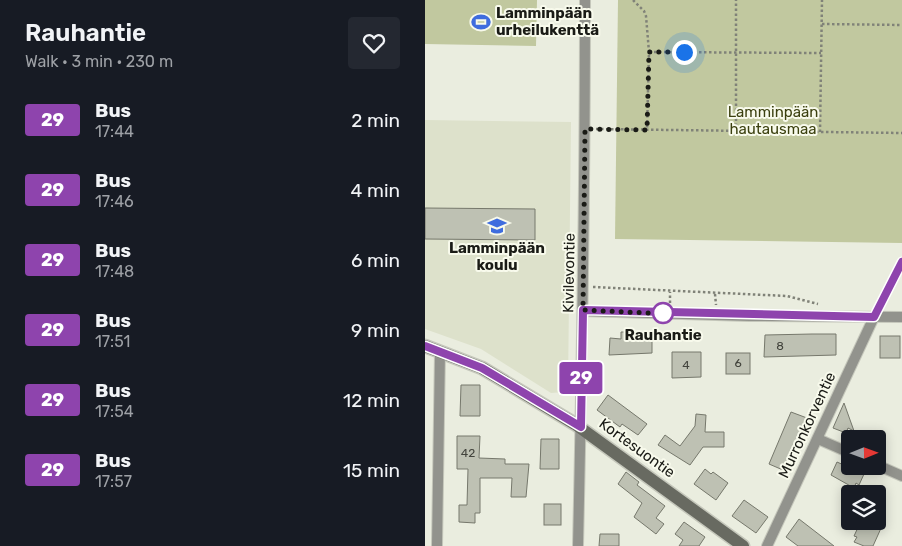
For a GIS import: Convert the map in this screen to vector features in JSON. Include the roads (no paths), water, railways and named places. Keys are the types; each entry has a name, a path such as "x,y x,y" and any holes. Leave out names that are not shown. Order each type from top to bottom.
{"street":[{"name":"Kivilevontie","path":"578,546 585,287 585,0"},
{"path":"583,310 902,317"},
{"name":"Murronkorventie","path":"767,546 874,317"},
{"name":"Kortesuontie","path":"425,346 482,368 581,427 743,546"},
{"path":"437,546 440,352"},
{"path":"818,439 841,449"},
{"path":"886,469 902,476"}],"lane":[{"path":"874,317 902,262"}],"place":[{"name":"Lamminpään urheilukenttä","path":"481,22"},
{"name":"Lamminpään koulu","path":"497,226"},
{"name":"Rauhantie","path":"663,313"}],"park label":[{"name":"Lamminpään hautausmaa","path":"773,120"}]}
